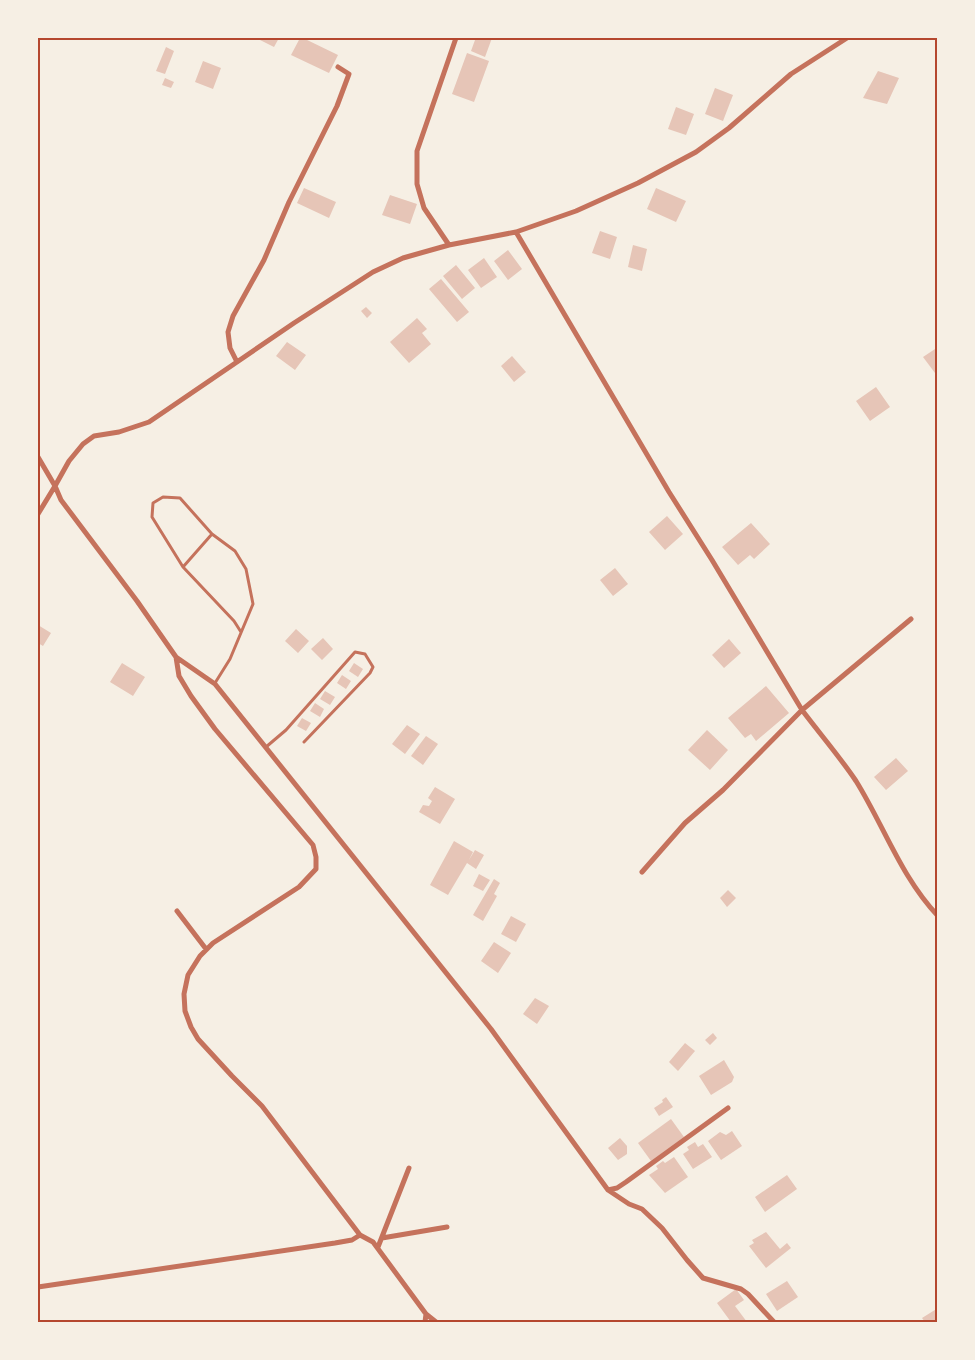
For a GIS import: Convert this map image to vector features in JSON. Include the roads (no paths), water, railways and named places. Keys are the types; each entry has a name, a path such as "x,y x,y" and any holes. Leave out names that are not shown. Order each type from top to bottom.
{"street":[{"path":"449,245 424,208 417,184 417,151 456,38"},
{"path":"38,514 74,455 82,444 94,436 119,432 149,422 294,323 373,272 403,258 449,245 516,232 576,211 638,183 696,152 729,128 791,74 847,38"},
{"path":"237,362 230,348 228,332 233,316 264,260 337,106 349,74 338,67"},
{"path":"516,232 669,492 802,710 855,780 887,835 902,868 930,908 938,916"},
{"path":"38,457 61,500 127,586 176,657 215,684 491,1029 608,1190 629,1204 642,1209 662,1228 686,1260 703,1278 741,1289 774,1322"},
{"path":"642,872 685,822 730,783 802,710 912,619"},
{"path":"176,657 179,676 191,696 215,729 308,838 313,845 316,856 316,869 299,887 212,943 200,956 188,976 184,994 185,1011 191,1027 198,1039 262,1106 360,1235 378,1247 426,1314 436,1322"},
{"path":"178,911 206,949"},
{"path":"608,1190 618,1188 728,1108"},
{"path":"378,1247 409,1168"},
{"path":"382,1238 447,1227"},
{"path":"38,1287 335,1244 352,1240 360,1235"},
{"path":"425,1322 426,1314"}],"lane":[{"path":"215,684 230,659 253,604 246,569 235,551 212,534 180,498 163,497 153,504 152,517 183,567 234,621 240,632"},
{"path":"183,567 212,534"},
{"path":"266,748 286,730 355,652 365,654 373,667 370,673 304,742"}]}
